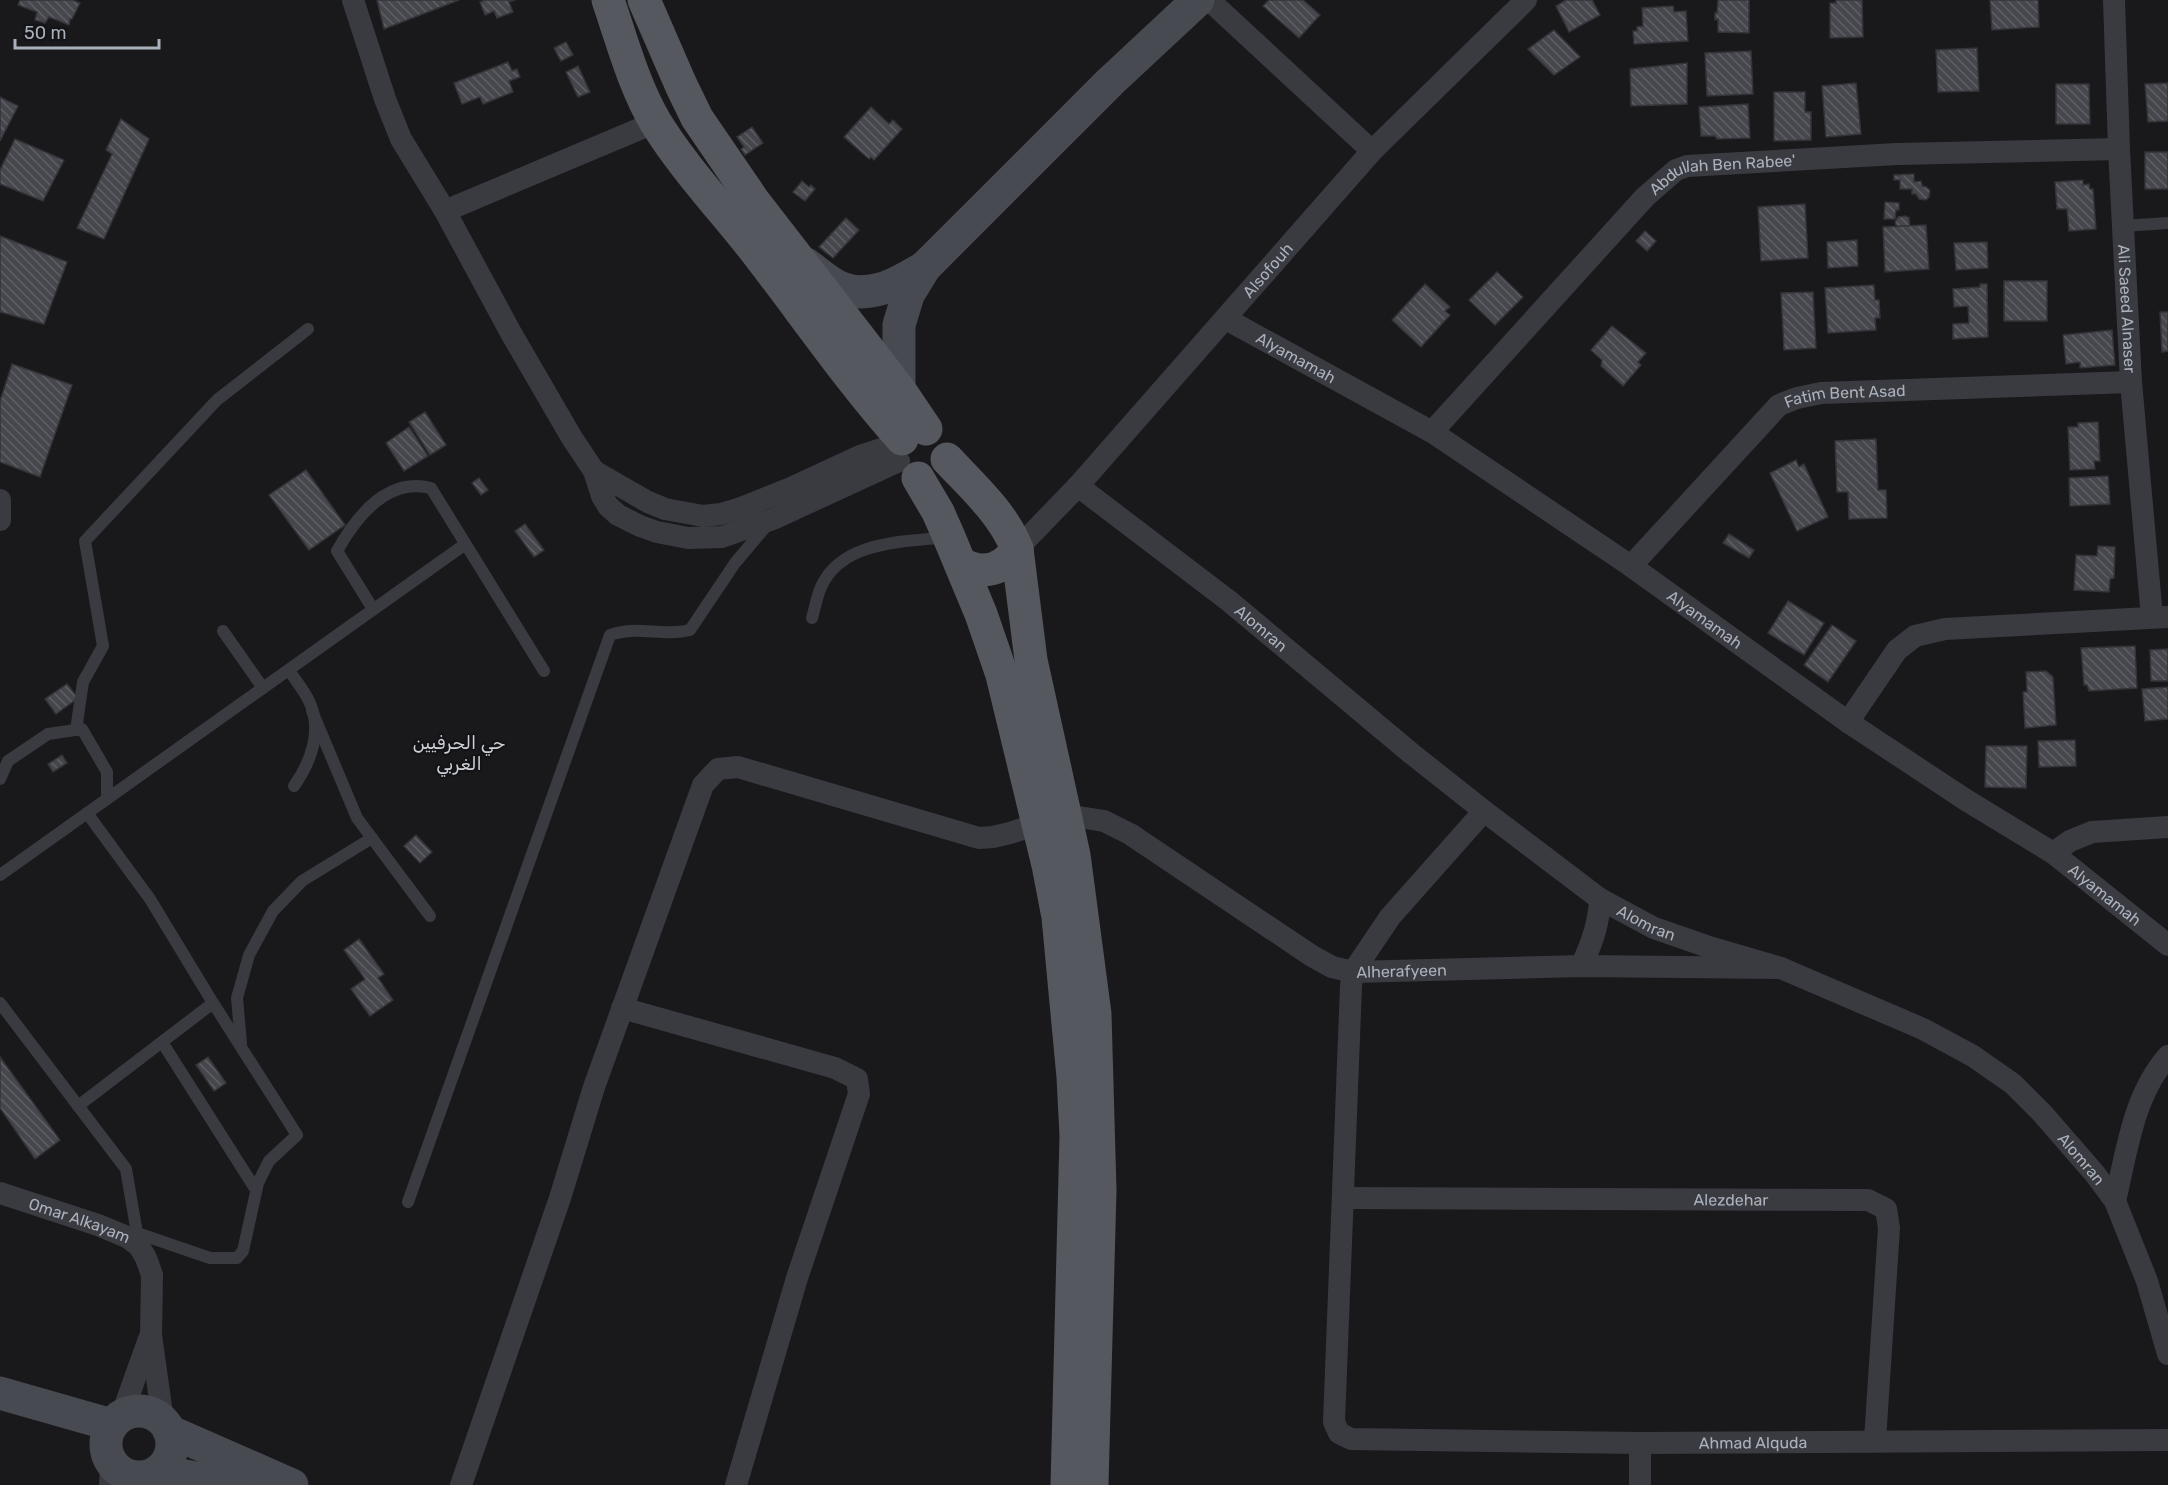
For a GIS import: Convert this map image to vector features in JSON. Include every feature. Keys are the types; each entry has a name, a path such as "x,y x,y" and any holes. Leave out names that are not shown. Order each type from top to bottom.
{"main road":[{"path":"608,0 632,70 656,122 684,161 909,450 934,476 943,468 947,459 1010,535 1031,660 1052,820 1048,865 1058,917 1074,1077 1076,1136 1067,1485"},
{"path":"644,0 697,118 753,200 899,389 909,450 939,512 981,614 1002,675 1023,757 1052,820 1074,855 1095,1014 1098,1080 1100,1190 1092,1485"},
{"path":"955,550 962,526 978,520 1010,535"},
{"path":"955,550 975,570 992,569 1006,562 1010,535"}],"street":[{"path":"353,0 378,81 401,138 446,211 517,343 572,438 594,471 602,496 608,506 618,515 657,532 688,538 722,537 773,519 909,450"},
{"path":"899,389 899,325 908,295 925,267 1110,82 1198,0"},
{"path":"1209,0 1372,151"},
{"name":"Alsofouh","path":"1010,535 1078,486 1372,151 1526,0"},
{"name":"Ali Saeed Alnaser","path":"2114,0 2131,382 2160,617"},
{"path":"446,211 656,122"},
{"name":"Abdullah Ben Rabee'","path":"1432,432 1645,197 1676,170 1687,166 1897,154 2119,149"},
{"path":"800,260 840,288 859,292 890,288 925,267"},
{"name":"Alyamamah","path":"1226,319 1432,432 1631,566 1848,722 1966,800 2053,853 2168,945"},
{"name":"Fatim Bent Asad","path":"1631,566 1779,405 1797,398 1821,393 2131,382"},
{"path":"594,471 648,502 665,509 704,516 722,514 741,508 792,488 860,456 909,450"},
{"name":"Alomran","path":"1078,486 1228,601 1484,811 1600,899 1654,928 1781,968 1923,1029 1973,1056 2013,1084 2072,1148 2115,1201 2147,1281 2168,1354"},
{"path":"0,500 0,520"},
{"path":"1848,722 1897,650 1915,636 1945,629 2160,617"},
{"path":"461,1485 560,1198 594,1088 703,785 718,769 738,767 979,838 993,837 1052,820"},
{"path":"1342,1198 1353,972 1390,917 1484,811"},
{"name":"Alherafyeen","path":"1052,820 1093,818 1119,827 1312,956 1332,967 1353,972 1581,966 1781,968"},
{"path":"2053,853 2070,841 2092,832 2168,827"},
{"path":"1581,966 1593,942 1599,917 1600,899"},
{"path":"622,1008 835,1068 857,1079 859,1094 797,1278 736,1485"},
{"path":"2115,1201 2136,1112 2152,1077 2168,1056"},
{"name":"Omar Alkayam","path":"0,1193 138,1240 152,1275 151,1335 166,1426"},
{"name":"Ahmad Alquda","path":"1342,1198 1334,1422 1340,1433 1351,1439 1640,1443 2168,1440"},
{"name":"Alezdehar","path":"1342,1198 1868,1200 1886,1209 1889,1227 1875,1440"},
{"name":"Omar Alkayam","path":"112,1446 151,1335"},
{"path":"0,1393 112,1446"},
{"path":"234,1485 151,1476 136,1477 115,1467 112,1446 131,1412 143,1411 154,1415 166,1426 292,1485"},
{"path":"0,1415 112,1446"},
{"path":"151,1476 166,1464 171,1453 172,1442 166,1426"},
{"path":"1640,1443 1640,1485"}],"lane":[{"path":"2123,226 2168,223"},
{"path":"76,730 83,682 104,646 85,541 217,400 308,329"},
{"path":"374,609 337,551 362,512 395,489 419,485 431,488 464,545 544,671"},
{"path":"408,1202 610,635 620,631 690,630 735,563 773,519"},
{"path":"0,875 464,545"},
{"path":"812,618 822,585 840,561 876,545 955,550"},
{"path":"223,631 263,688"},
{"path":"289,670 309,701 315,726 310,757 305,770 294,786"},
{"path":"312,711 357,818 430,916"},
{"path":"0,780 8,761 48,734 81,729 107,772 107,799"},
{"path":"0,1003 126,1169 138,1240 210,1258 237,1258 243,1251 256,1190 269,1161 297,1135 150,899 87,813"},
{"path":"242,1048 237,998 249,955 273,911 302,881 372,838"},
{"path":"78,1106 213,1003"},
{"path":"162,1042 256,1190"}],"building":[{"path":"20,0 72,0 80,3 69,25 49,17 45,23 35,20 37,12 18,5"},
{"path":"377,0 459,0 384,29"},
{"path":"515,0 509,2 513,12 497,18 494,11 485,15 480,2"},
{"path":"1269,0 1303,0 1320,15 1299,38 1263,6"},
{"path":"1566,0 1592,0 1600,15 1569,32 1556,6"},
{"path":"1718,0 1749,0 1749,33 1718,32 1718,19 1715,20 1715,13 1717,13"},
{"path":"1836,0 1862,0 1863,37 1830,38 1830,3 1836,3"},
{"path":"1990,0 2038,0 2039,27 1992,30"},
{"path":"1673,6 1674,12 1686,11 1688,41 1634,44 1633,31 1643,26 1642,8"},
{"path":"1554,30 1580,57 1554,75 1528,49"},
{"path":"566,42 573,55 561,61 554,48"},
{"path":"1977,48 1979,91 1938,92 1936,50"},
{"path":"1751,51 1753,94 1707,96 1705,53"},
{"path":"508,62 512,71 517,69 520,77 509,81 513,92 483,104 480,97 462,104 454,83"},
{"path":"1687,63 1687,104 1631,106 1630,69"},
{"path":"578,66 590,92 578,97 566,72"},
{"path":"1856,83 1861,134 1826,137 1822,86"},
{"path":"2168,83 2168,121 2148,122 2145,84"},
{"path":"2056,84 2089,84 2090,124 2056,124"},
{"path":"1774,92 1805,92 1805,112 1811,112 1811,140 1774,141"},
{"path":"0,97 18,106 0,141"},
{"path":"1748,104 1750,138 1717,139 1715,136 1701,136 1699,107"},
{"path":"871,107 889,124 893,120 902,129 874,160 871,157 869,159 844,137"},
{"path":"121,119 149,139 104,239 77,228 112,154 106,150"},
{"path":"752,127 763,143 745,155 741,149 744,147 737,137"},
{"path":"15,139 64,160 43,201 0,184 0,170"},
{"path":"2145,152 2168,152 2168,189 2145,189"},
{"path":"1914,174 1914,182 1921,181 1922,186 1930,190 1926,200 1919,199 1916,194 1912,194 1912,189 1900,189 1900,180 1894,180 1894,175"},
{"path":"2083,180 2083,185 2089,184 2090,189 2093,189 2096,229 2069,231 2067,209 2057,209 2055,182"},
{"path":"802,181 815,189 805,201 793,192"},
{"path":"1885,202 1899,203 1895,219 1884,219"},
{"path":"1805,204 1808,258 1761,261 1758,207"},
{"path":"1898,217 1909,218 1910,227 1897,227 1895,222"},
{"path":"846,218 859,230 833,258 819,247"},
{"path":"1926,225 1929,269 1885,272 1883,227"},
{"path":"1645,231 1656,241 1647,251 1636,241"},
{"path":"0,236 67,262 44,324 0,312"},
{"path":"1857,240 1858,266 1828,268 1827,242"},
{"path":"1987,242 1988,268 1956,270 1954,243"},
{"path":"1497,272 1523,297 1495,325 1469,300"},
{"path":"2004,281 2047,281 2047,321 2004,321"},
{"path":"1425,284 1450,307 1445,311 1450,315 1421,347 1392,320"},
{"path":"1980,284 1987,284 1988,337 1953,339 1953,324 1969,323 1968,306 1954,307 1953,289 1980,287"},
{"path":"1874,285 1875,300 1879,300 1880,318 1875,318 1876,330 1828,333 1825,288"},
{"path":"1813,292 1816,348 1784,350 1781,293"},
{"path":"2160,312 2168,312 2168,351 2162,352"},
{"path":"1612,326 1646,353 1638,362 1641,365 1623,386 1601,366 1602,360 1591,350"},
{"path":"2112,330 2115,365 2080,368 2080,362 2066,364 2063,335"},
{"path":"12,364 72,385 40,477 0,462 0,401"},
{"path":"425,412 446,445 430,455 409,422"},
{"path":"2098,422 2100,461 2094,461 2095,469 2070,470 2068,427 2078,427 2078,423"},
{"path":"409,427 428,456 404,471 386,443"},
{"path":"1876,439 1878,490 1886,490 1887,518 1849,519 1848,492 1837,492 1835,441"},
{"path":"1796,460 1799,467 1804,464 1828,517 1797,531 1770,473"},
{"path":"306,470 345,525 309,550 269,495"},
{"path":"2108,476 2110,504 2070,506 2069,478"},
{"path":"479,478 488,490 481,495 472,483"},
{"path":"525,524 544,550 534,557 515,531"},
{"path":"1729,534 1754,550 1749,558 1723,543"},
{"path":"2098,546 2115,547 2114,578 2110,579 2109,592 2074,590 2076,555 2097,556"},
{"path":"1788,601 1824,623 1804,655 1768,633"},
{"path":"1832,625 1856,641 1828,682 1804,665"},
{"path":"2135,646 2137,688 2089,691 2087,685 2084,685 2081,648"},
{"path":"2168,649 2168,681 2151,681 2150,650"},
{"path":"2046,671 2053,677 2056,725 2025,728 2023,692 2027,692 2026,672"},
{"path":"67,684 78,698 56,714 45,699"},
{"path":"2168,687 2168,719 2145,721 2142,689"},
{"path":"2075,740 2076,766 2039,767 2038,741"},
{"path":"1986,746 2027,746 2026,788 1985,787"},
{"path":"62,755 67,763 53,772 48,764"},
{"path":"416,835 432,852 420,863 404,846"},
{"path":"359,939 384,974 378,978 393,1000 370,1016 351,989 365,979 344,950"},
{"path":"0,1057 60,1140 35,1159 0,1108"},
{"path":"208,1057 226,1083 214,1091 196,1065"}],"district":[{"name":"حي الحرفيين الغربي","path":"459,753"}]}
